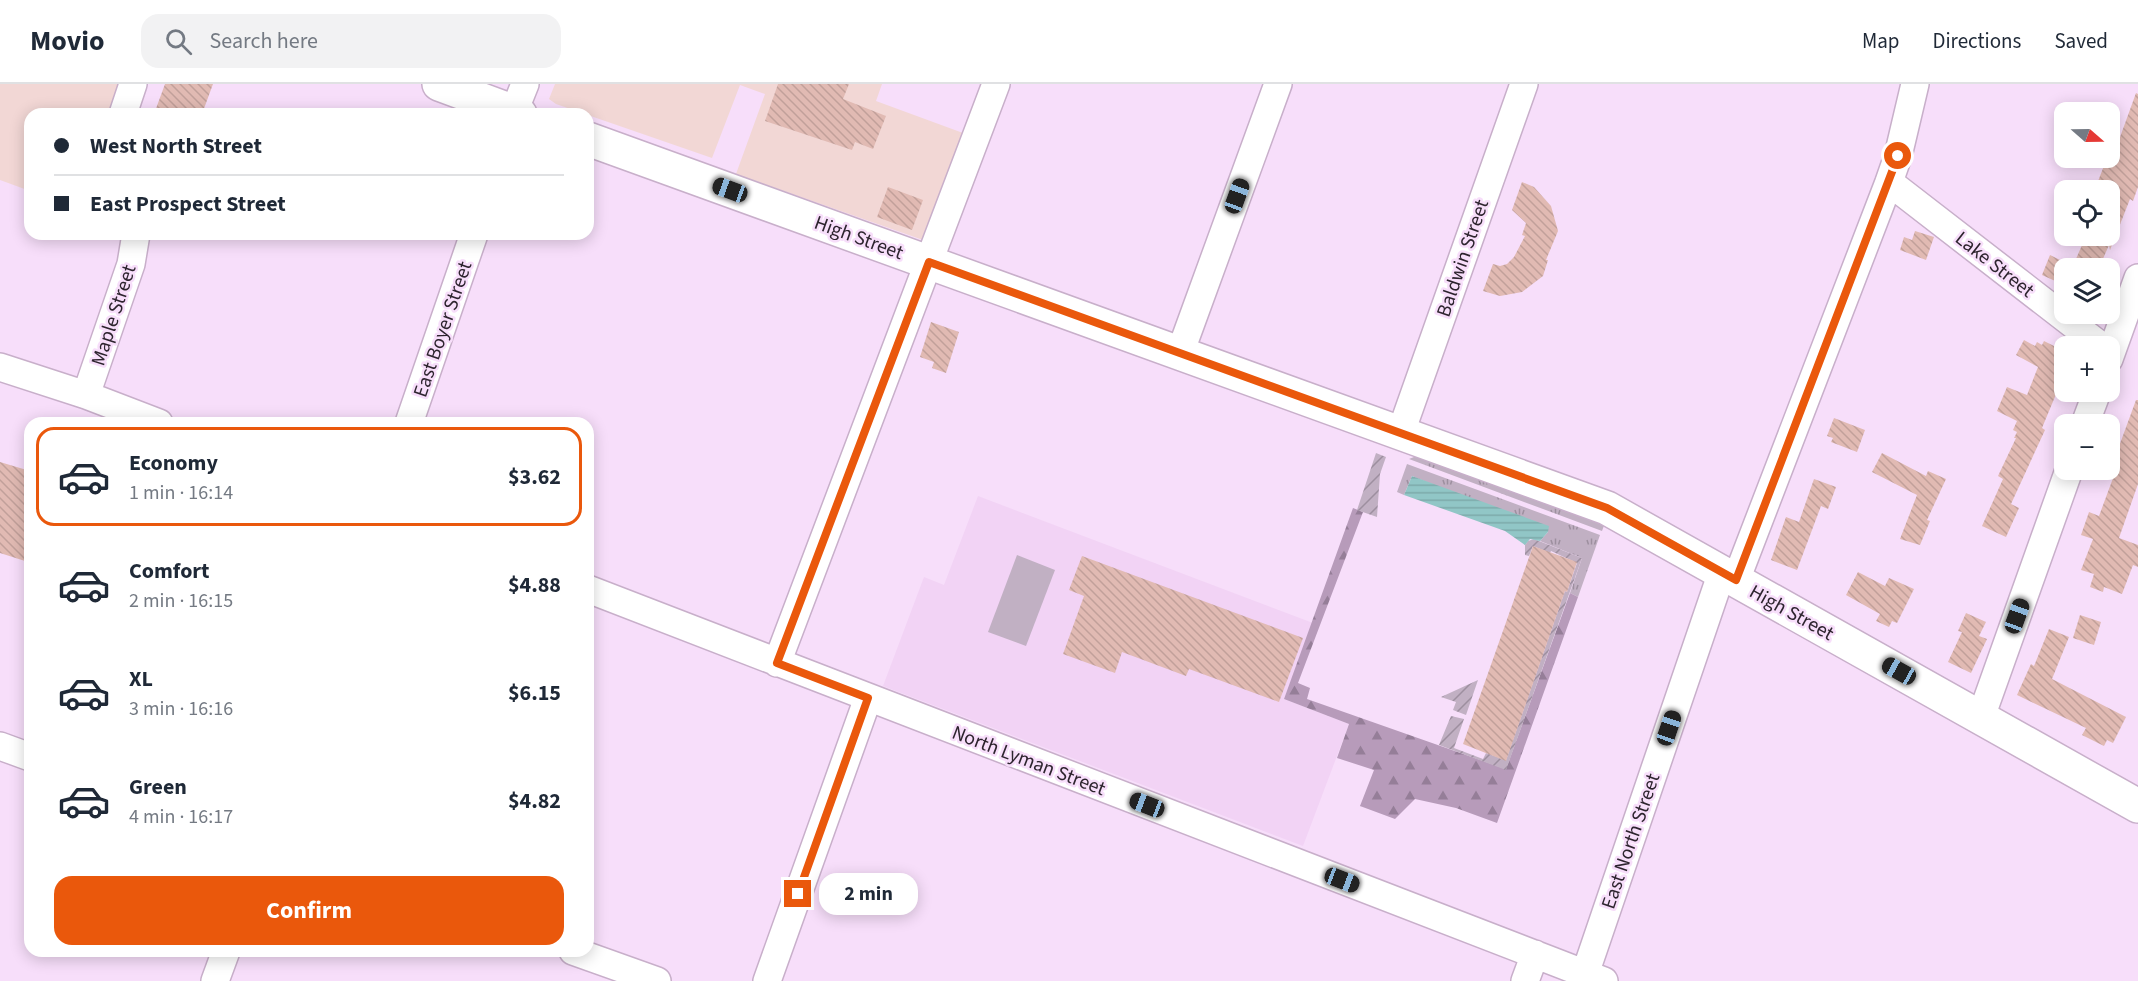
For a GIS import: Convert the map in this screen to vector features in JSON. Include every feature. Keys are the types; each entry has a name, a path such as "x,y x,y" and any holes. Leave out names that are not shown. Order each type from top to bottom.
{"main road":[{"path":"439,84 518,106"},
{"name":"High Street","path":"594,141 1607,508 2138,806"}],"street":[{"path":"125,108 133,84"},
{"path":"777,663 996,84"},
{"path":"1180,354 1278,84"},
{"name":"Baldwin Street","path":"1401,432 1524,84"},
{"name":"East North Street","path":"1595,977 1729,576 1889,182 1898,156 1915,84"},
{"name":"Lake Street","path":"1889,182 2085,336"},
{"name":"Maple Street","path":"86,395 131,264 135,240"},
{"name":"East Boyer Street","path":"411,417 472,240"},
{"path":"2114,336 2138,278"},
{"path":"0,367 86,395 143,417"},
{"path":"1981,717 2065,480"},
{"name":"North Lyman Street","path":"594,591 1595,977"},
{"path":"767,981 868,698"},
{"path":"0,746 24,755"},
{"path":"1526,981 1535,954"},
{"path":"215,981 224,957"},
{"path":"590,957 657,981"}],"shaded area":[{"path":"0,84 118,84 110,108 24,108 24,189 0,180"},
{"path":"555,84 882,84 876,101 963,133 923,240 736,174 765,94 740,85 712,158 594,117 594,108 568,108 549,99"},
{"path":"1412,476 1549,526 1548,532 1540,541 1530,539 1525,545 1505,531 1404,495"},
{"path":"978,496 1313,623 1284,699 1349,724 1303,846 883,686 924,577 944,585"}],"green space":[{"path":"1376,453 1386,457 1380,474 1377,517 1357,510"},
{"path":"1419,455 1605,523 1602,531 1409,459"},
{"path":"1407,464 1600,535 1578,597 1570,593 1582,558 1540,541 1548,532 1412,476 1404,495 1397,492"},
{"path":"1353,508 1363,512 1298,683 1310,688 1307,699 1506,769 1570,593 1578,597 1497,823 1456,808 1415,799 1395,819 1360,806 1374,770 1337,758 1349,724 1284,699"},
{"path":"1534,539 1582,558 1506,770 1439,745 1451,716 1464,719 1454,748 1483,759 1486,753 1506,760 1577,563 1551,551 1550,553 1533,546 1529,556 1525,555 1525,545"},
{"path":"1017,555 1055,570 1026,646 988,632"},
{"path":"1478,680 1466,715 1453,710 1456,702 1441,697"}],"building":[{"path":"165,84 213,84 204,108 156,108"},
{"path":"778,84 849,84 843,99 886,116 873,149 855,142 852,150 765,121"},
{"path":"2136,93 2138,94 2138,187 2133,201 2130,199 2120,224 2120,180 2098,180 2103,168 2120,168 2120,137"},
{"path":"1522,182 1534,187 1551,206 1558,231 1546,260 1548,260 1543,276 1522,292 1500,296 1483,291 1493,264 1500,266 1507,264 1514,257 1525,236 1522,235 1526,223 1512,210"},
{"path":"888,187 923,200 912,230 877,217"},
{"path":"1915,231 1934,237 1926,260 1900,250 1904,237 1912,240"},
{"path":"2082,246 2109,246 2103,258 2076,258"},
{"path":"2050,255 2056,258 2054,258 2054,280 2042,275"},
{"path":"931,322 959,332 946,373 932,368 934,362 920,357"},
{"path":"2024,340 2035,346 2037,342 2042,345 2044,341 2054,346 2054,399 2042,428 2045,430 2011,504 2019,508 2006,537 1982,526 2003,479 1998,476 2017,432 2013,430 2017,421 1997,411 2007,387 2027,395 2038,367 2016,355"},
{"path":"2136,400 2138,400 2138,484 2119,538 2138,545 2138,567 2133,565 2122,594 2104,587 2103,592 2090,587 2094,574 2081,570 2093,539 2081,535 2089,512 2099,516 2112,480 2120,480 2120,444"},
{"path":"1834,418 1865,430 1857,452 1831,442 1833,438 1827,436"},
{"path":"1882,453 1926,476 1928,471 1946,479 1927,520 1930,521 1920,545 1900,539 1917,495 1872,472"},
{"path":"0,462 24,469 24,561 0,553"},
{"path":"1814,479 1836,487 1828,509 1821,506 1797,570 1771,560 1786,517 1799,522"},
{"path":"1533,546 1577,562 1506,761 1463,744"},
{"path":"1082,556 1303,638 1279,702 1189,669 1186,676 1122,652 1115,673 1063,654 1084,596 1069,590"},
{"path":"1858,572 1885,586 1889,578 1914,589 1897,623 1892,621 1889,627 1876,621 1880,614 1846,595"},
{"path":"1966,613 1986,622 1979,636 1987,639 1971,673 1948,662 1962,632 1958,631"},
{"path":"2080,615 2101,622 2094,645 2073,638"},
{"path":"2049,629 2069,637 2052,679 2126,717 2113,743 2107,740 2104,746 2082,735 2086,728 2017,695 2031,664 2034,666"}],"route":[{"path":"798,894 868,698 777,663 929,262 1607,508 1736,580 1898,156"}]}
